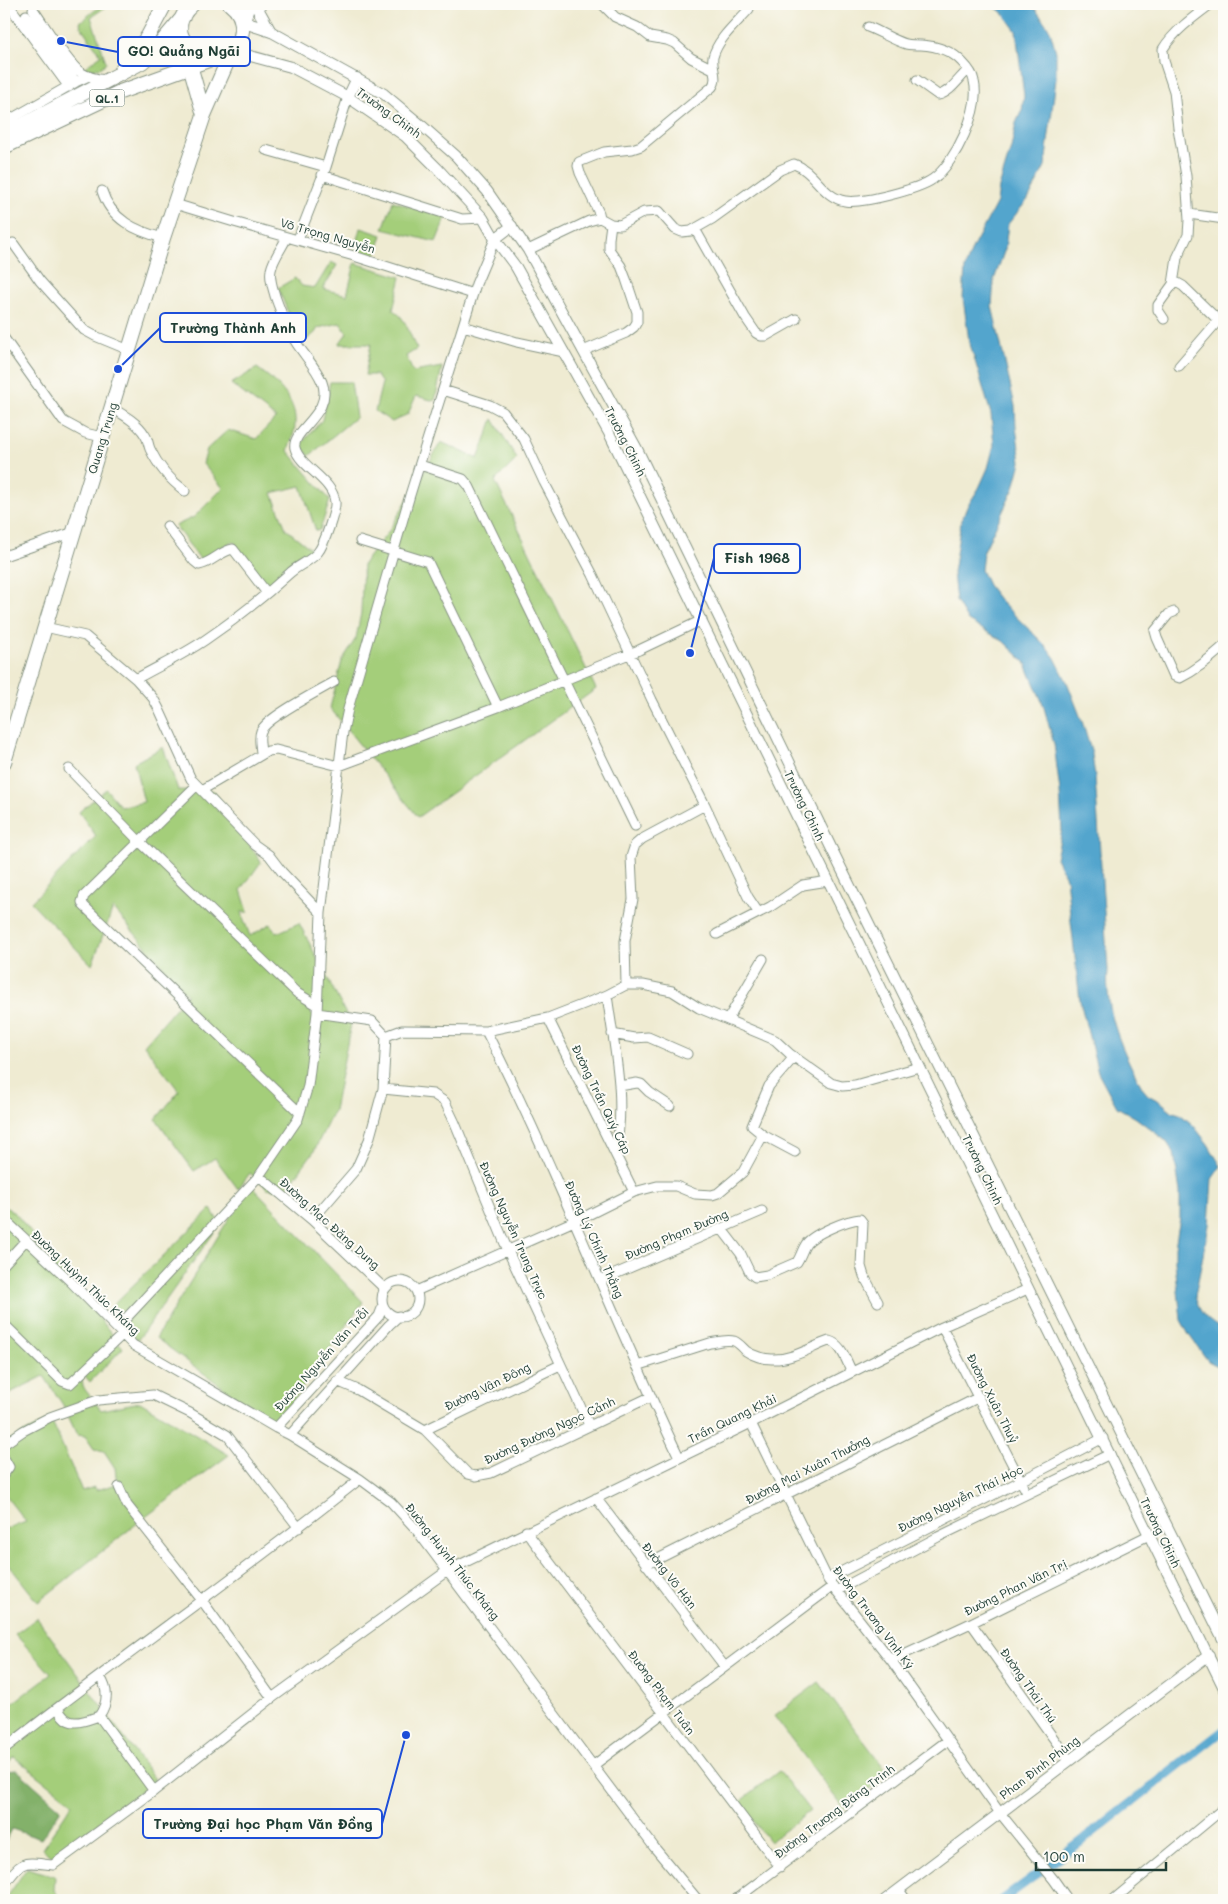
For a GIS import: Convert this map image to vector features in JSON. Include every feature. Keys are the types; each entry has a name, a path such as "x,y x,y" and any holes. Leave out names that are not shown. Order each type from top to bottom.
{"main road":[{"path":"109,80 121,70 137,51 165,4"},
{"name":"QL.1","path":"4,133 134,67 149,56 193,4"},
{"path":"230,4 243,22 270,31"},
{"name":"Quang Trung","path":"4,762 9,732 46,626 163,238 204,115 232,50 238,42 248,4"},
{"path":"255,4 270,31"},
{"path":"182,17 182,37 204,115"},
{"path":"182,37 194,53 214,58"},
{"name":"QL.1","path":"4,147 120,92 190,66 224,56 232,50"}],"street":[{"path":"8,4 30,12 80,72 109,80"},
{"path":"602,4 615,17 637,26 650,37 674,43 691,58 713,69"},
{"path":"1164,319 1158,310 1158,305 1174,281 1177,258 1188,234 1189,214 1186,176 1174,91 1164,61 1163,49 1171,38 1211,4"},
{"path":"600,218 580,173 578,166 580,162 598,153 632,149 646,143 712,87 716,80 713,69 713,57 718,46 749,9"},
{"path":"30,12 72,84"},
{"path":"528,250 582,223 600,218 611,224 620,225 644,212 653,210 664,214 675,229 682,232 695,229 789,165 794,164 806,170 824,190 838,200 846,201 855,202 891,194 931,180 945,168 952,158 970,118 975,88 973,78 958,58 942,48 908,45 868,27"},
{"name":"Trường Chinh","path":"270,31 384,94 456,156 487,191 528,250 637,449 841,868 1224,1641"},
{"name":"Trường Chinh","path":"232,50 291,67 348,96 405,136 438,168 483,218 495,239 516,267 609,433 1224,1688"},
{"path":"917,80 938,96 948,91 968,70"},
{"path":"4,123 89,76"},
{"path":"298,239 324,171 348,96 357,78"},
{"path":"266,150 462,219 483,218"},
{"path":"102,191 117,218 134,228 163,238"},
{"name":"Võ Trọng Nguyễn","path":"175,204 298,239 473,294"},
{"path":"1189,214 1224,220"},
{"path":"583,350 626,334 637,322 637,312 626,279 621,266 610,249 611,224"},
{"path":"4,1325 62,1381 70,1384 259,1176 298,1119 308,1086 317,1009 321,913 348,709 420,464 483,264 495,239 512,226"},
{"path":"695,229 756,333 766,336 796,319"},
{"path":"136,678 205,640 245,612 319,551 336,507 335,499 329,488 303,461 295,449 298,436 316,416 323,402 324,388 288,328 272,285 270,272 287,236"},
{"path":"13,243 40,281 84,330 129,350"},
{"path":"1174,281 1183,286 1224,324"},
{"path":"1179,366 1217,322 1216,317"},
{"path":"463,326 517,342 564,352"},
{"path":"4,338 63,421 70,427 85,433 102,436"},
{"path":"443,390 497,408 516,426 528,445 544,482 593,575 748,897 758,912"},
{"path":"112,408 127,417 141,429 158,463 166,474 185,491"},
{"path":"420,464 463,479 469,486 635,826"},
{"path":"167,526 199,565 206,564 226,550 233,549 268,593"},
{"path":"4,556 74,532"},
{"path":"360,541 428,562 498,707"},
{"path":"1174,612 1169,614 1155,631 1174,676 1180,678 1192,672 1224,646"},
{"path":"300,1113 84,906 82,902 84,896 139,841 200,787 261,754 276,750 339,766 498,707 629,653 716,613"},
{"path":"46,626 85,636 136,678 153,698 159,709 191,779 255,845 269,855 282,872 321,913"},
{"path":"261,754 259,735 261,729 271,720 334,682"},
{"path":"69,769 139,841 297,993 317,1009 372,1021 386,1036 383,1089 369,1140 356,1169 312,1220"},
{"path":"626,985 625,941 633,898 632,856 635,845 642,839 705,805"},
{"path":"717,934 770,907 803,886 827,879 841,868"},
{"path":"728,1019 763,958"},
{"path":"386,1036 402,1030 486,1031 548,1018 607,996 626,985 659,987 672,991 699,1008 775,1040 794,1057 823,1078 842,1086 855,1085 919,1067"},
{"path":"607,996 619,1086 620,1132 615,1153"},
{"name":"Đường Trần Quý Cáp","path":"548,1018 634,1192"},
{"name":"Đường Lý Chính Thắng","path":"486,1031 514,1087 601,1280 650,1397 679,1457"},
{"path":"612,1034 634,1038 648,1037 687,1054"},
{"path":"794,1057 769,1086 752,1122 752,1126 763,1135 795,1152"},
{"path":"619,1086 641,1084 649,1092 670,1106"},
{"name":"Đường Nguyễn Trung Trực","path":"383,1089 433,1094 445,1102 456,1123 508,1251 589,1425"},
{"path":"416,1291 508,1251 634,1192 658,1186 676,1186 695,1194 718,1194 743,1172 763,1135"},
{"name":"Đường Mạc Đăng Dung","path":"259,1176 312,1220 384,1288"},
{"name":"Đường Phạm Đường","path":"601,1280 762,1211"},
{"name":"Đường Huỳnh Thúc Kháng","path":"4,1219 133,1345 290,1435 360,1479 391,1502 415,1528 654,1847 698,1900"},
{"path":"721,1228 741,1254 750,1273 755,1277 766,1275 797,1262 804,1247 810,1240 842,1223 860,1219 863,1223 861,1266 864,1276 878,1302"},
{"path":"4,1264 26,1240"},
{"path":"1026,1286 1042,1275"},
{"path":"405,1281 412,1285 416,1291 418,1298 414,1310 408,1314 399,1316 389,1313 384,1306 382,1295 384,1288 390,1283 405,1281"},
{"name":"Trần Quang Khải","path":"4,1885 18,1866 24,1863 33,1862 53,1866 154,1792 272,1698 447,1571 1026,1286"},
{"name":"Đường Nguyễn Văn Trỗi","path":"276,1428 379,1316 384,1306"},
{"path":"290,1435 337,1381 399,1316"},
{"name":"Đường Xuân Thuỷ","path":"942,1327 1028,1494"},
{"path":"637,1366 722,1341 732,1340 756,1356 774,1359 786,1357 829,1341 834,1342 840,1348 852,1372"},
{"name":"Đường Vân Đông","path":"425,1430 560,1365"},
{"name":"Đường Đường Ngọc Cảnh","path":"337,1381 358,1390 425,1430 468,1474 476,1476 491,1473 650,1397"},
{"path":"4,1444 23,1431 50,1417 98,1400 153,1395 227,1434 299,1528"},
{"name":"Đường Mai Xuân Thưởng","path":"646,1565 979,1397"},
{"name":"Đường Trương Vĩnh Ký","path":"751,1423 832,1585 891,1660 1000,1813 1068,1900"},
{"name":"Đường Nguyễn Thái Học","path":"594,1765 832,1585 927,1528 1022,1481 1102,1438"},
{"name":"Đường Nguyễn Thái Học","path":"832,1585 938,1537 1110,1454"},
{"path":"4,1458 9,1468 4,1474"},
{"path":"4,1749 200,1599 299,1528 360,1479"},
{"path":"119,1487 127,1505 200,1599 272,1698"},
{"name":"Đường Võ Hàn","path":"596,1498 725,1667"},
{"name":"Đường Phạm Tuân","path":"526,1531 662,1714 780,1867"},
{"name":"Đường Phan Văn Trị","path":"891,1660 971,1623 1149,1535"},
{"name":"Đường Thái Thú","path":"971,1623 1069,1760"},
{"name":"Phan Đình Phùng","path":"885,1900 1209,1655"},
{"path":"58,1708 61,1715 73,1722 80,1722 99,1716 104,1709 107,1697 100,1677"},
{"path":"99,1716 154,1792"},
{"name":"Đường Trương Đăng Trinh","path":"735,1900 948,1740"},
{"path":"1113,1900 1224,1808"},
{"path":"899,1890 906,1900"}],"green space":[{"path":"103,4 110,4 91,17 106,62 102,67 86,71 84,68 101,55 81,27 80,22"},
{"path":"393,201 446,217 436,242 383,229"},
{"path":"361,228 382,235 375,257 355,251"},
{"path":"331,262 337,265 323,289 347,295 355,263 401,277 393,310 405,322 417,349 406,356 413,372 442,367 435,401 416,396 408,414 392,422 375,411 382,383 376,375 365,375 371,344 339,344 347,333 340,323 318,328 315,333 301,344 278,288 295,278 302,286 315,288"},
{"path":"257,368 284,392 295,415 295,427 288,451 330,500 320,530 316,531 301,486 272,493 286,529 311,549 267,587 233,541 200,559 175,526 194,517 223,488 203,464 207,449 228,430 256,439 276,418 231,384"},
{"path":"330,382 351,382 356,417 309,456 300,445 322,420"},
{"path":"493,419 517,459 495,481 596,689 418,817 330,708 342,661 356,638 361,613 363,564 389,531 441,442 478,459"},
{"path":"163,747 178,790 214,791 261,862 241,890 248,912 241,912 250,936 270,924 277,933 299,923 351,1024 334,1110 314,1151 285,1191 267,1188 250,1173 238,1189 215,1158 194,1171 156,1119 179,1091 144,1045 187,995 113,908 92,965 31,902 96,836 79,812 106,789 121,807 144,802 134,763"},
{"path":"250,1184 363,1302 275,1426 156,1338"},
{"path":"4,1206 16,1214 123,1348 90,1382 85,1376 82,1379 83,1387 101,1410 140,1402 229,1455 144,1518 38,1602 4,1559 4,1526 7,1529 26,1522 4,1494 8,1487 4,1479 4,1443 51,1419 82,1491 94,1487 96,1490 117,1484 115,1468 104,1451 94,1449 85,1436 77,1435 63,1405 44,1376 4,1396"},
{"path":"211,1209 220,1224 137,1341 112,1306"},
{"path":"37,1618 155,1780 53,1858 42,1849 73,1803 14,1757 4,1766 4,1739 11,1730 6,1708 51,1674 15,1634"},
{"path":"819,1682 889,1774 844,1809 774,1716"},
{"path":"17,1770 61,1809 41,1839 12,1829 4,1845 4,1771"},
{"path":"779,1771 810,1811 770,1842 739,1802"},
{"path":"27,1868 55,1876 54,1890 61,1900 5,1900"}],"water":[{"path":"991,4 1032,4 1050,30 1056,52 1056,79 1045,166 1029,198 1008,224 1005,249 994,280 992,306 1015,406 1021,462 1014,488 983,553 981,570 988,585 1001,602 1046,646 1055,658 1067,682 1092,754 1109,1001 1116,1031 1122,1046 1143,1089 1148,1095 1161,1102 1173,1112 1180,1114 1193,1125 1208,1144 1221,1166 1212,1179 1209,1225 1195,1296 1199,1308 1205,1317 1224,1331 1224,1369 1208,1361 1189,1335 1181,1320 1175,1262 1175,1247 1180,1218 1180,1192 1174,1153 1166,1141 1136,1118 1117,1107 1098,1072 1080,1001 1066,878 1056,858 1062,830 1060,792 1054,744 1043,704 1025,662 1003,641 968,621 956,601 953,573 961,522 988,468 994,445 991,414 969,341 963,298 965,268 973,247 997,202 999,187 1011,148 1016,123 1022,110 1024,96 1016,31 1003,13"}],"waterway":[{"path":"1002,1900 1078,1844 1224,1730"}],"place":[{"name":"GO! Quảng Ngãi","path":"61,41"},
{"name":"Trường Thành Anh","path":"118,369"},
{"name":"Fish 1968","path":"690,653"},
{"name":"Trường Đại học Phạm Văn Đồng","path":"406,1735"}]}
